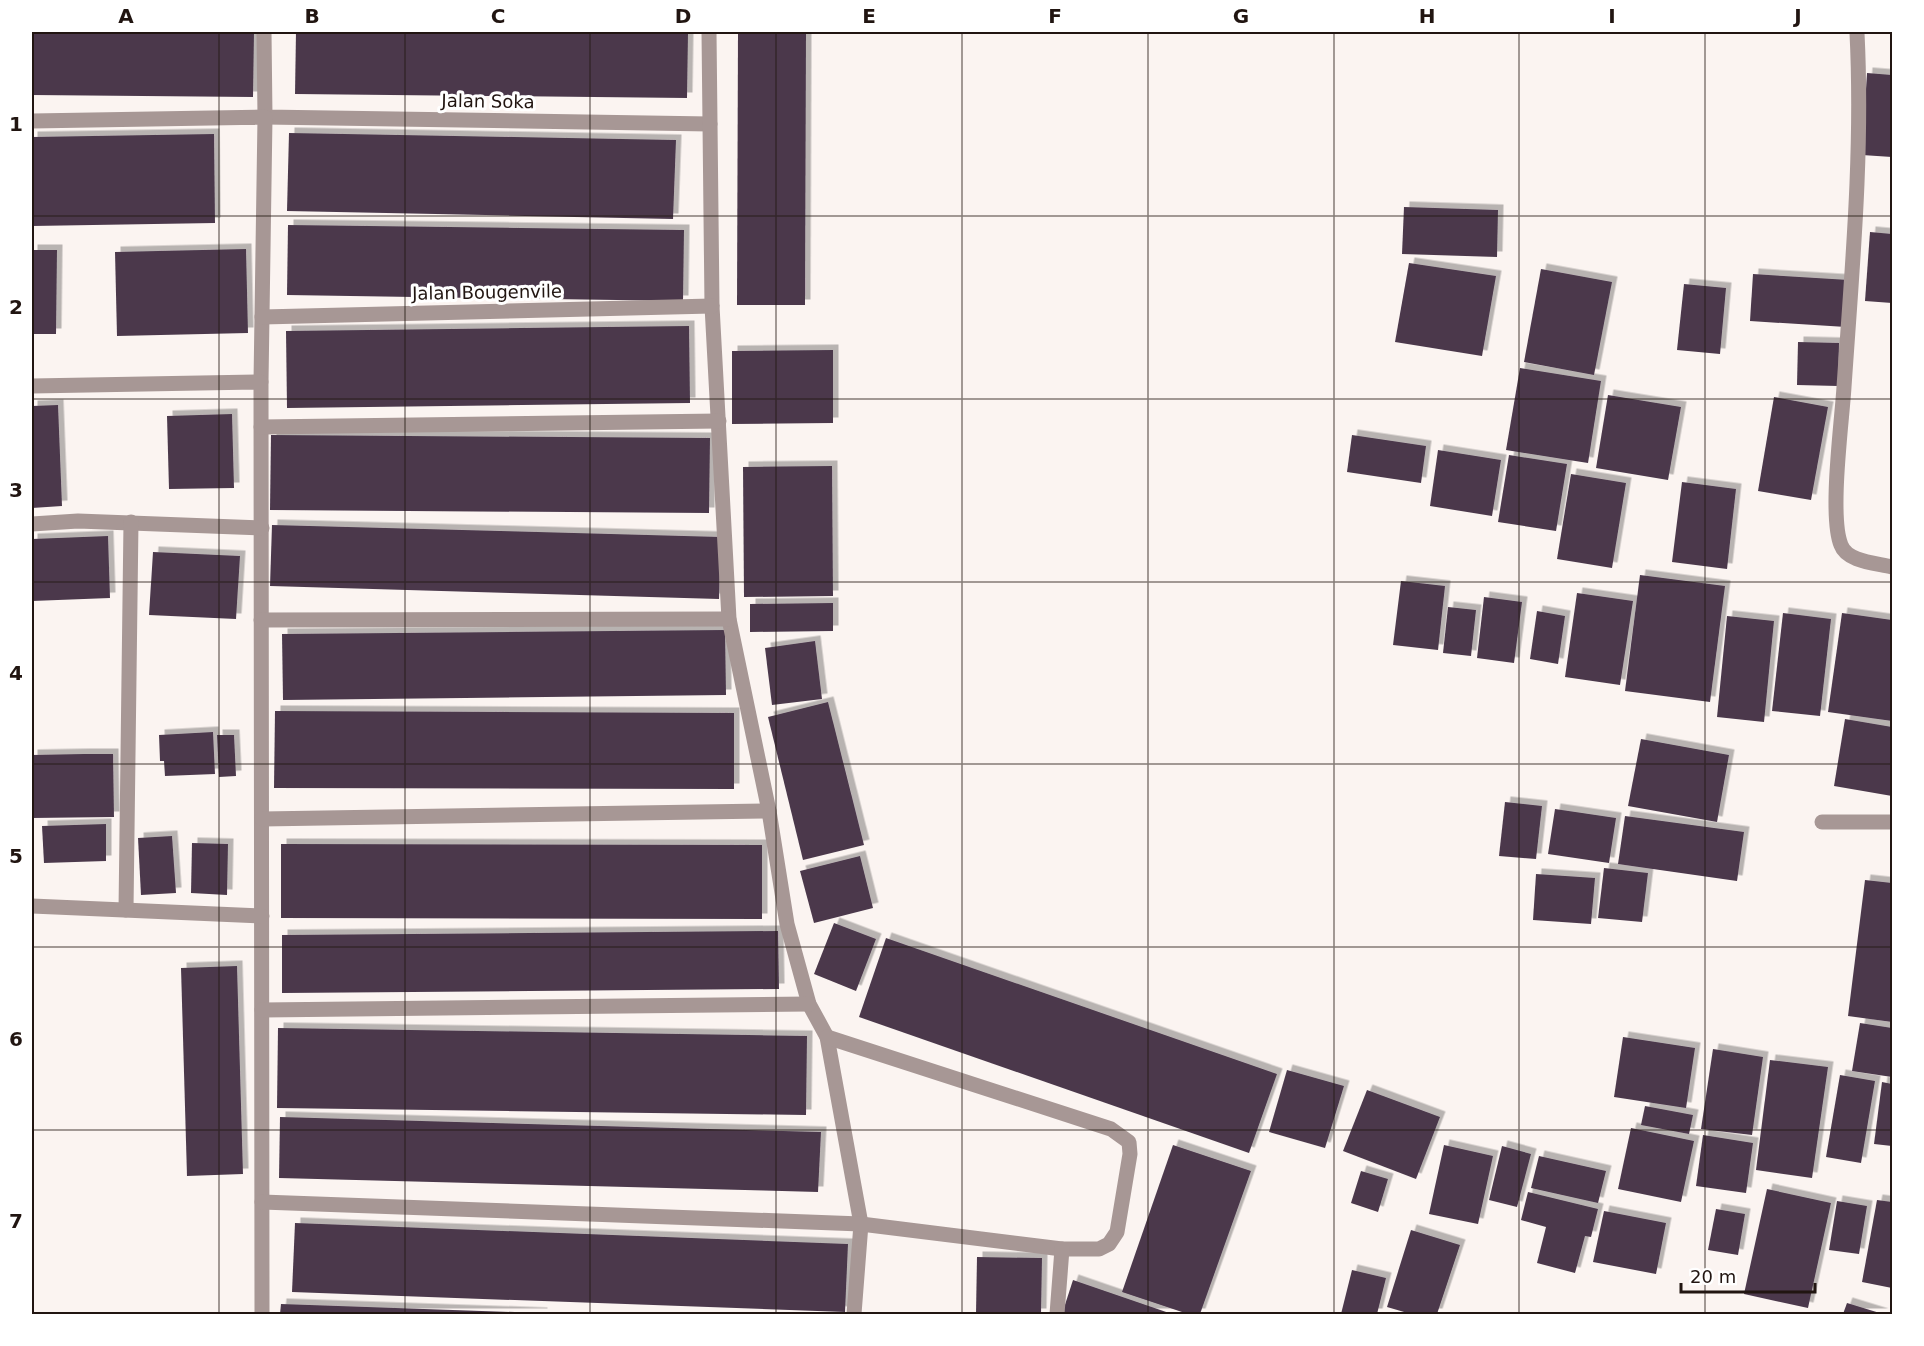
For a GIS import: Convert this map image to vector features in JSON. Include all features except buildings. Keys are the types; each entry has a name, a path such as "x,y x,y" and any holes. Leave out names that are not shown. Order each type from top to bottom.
{"street":[{"path":"262,1314 261,382 264,32"},
{"path":"709,32 712,306 729,619 769,811 787,924 810,1004 827,1036 861,1224 854,1314"},
{"path":"1857,33 1859,171 1838,474 1837,527 1841,546 1849,557 1893,567"},
{"name":"Jalan Soka","path":"32,121 265,117 710,124"},
{"name":"Jalan Bougenvile","path":"262,317 712,306"},
{"path":"32,386 261,382"},
{"path":"261,427 719,421"},
{"path":"32,524 78,521 262,528"},
{"path":"126,910 131,522"},
{"path":"261,620 729,619"},
{"path":"262,819 769,811"},
{"path":"1822,822 1893,822"},
{"path":"32,906 262,916"},
{"path":"262,1010 810,1004"},
{"path":"262,1202 861,1224 1062,1249 1099,1248 1109,1244 1117,1232 1130,1154 1129,1142 1111,1128 827,1036"},
{"path":"1057,1314 1062,1249"}]}
